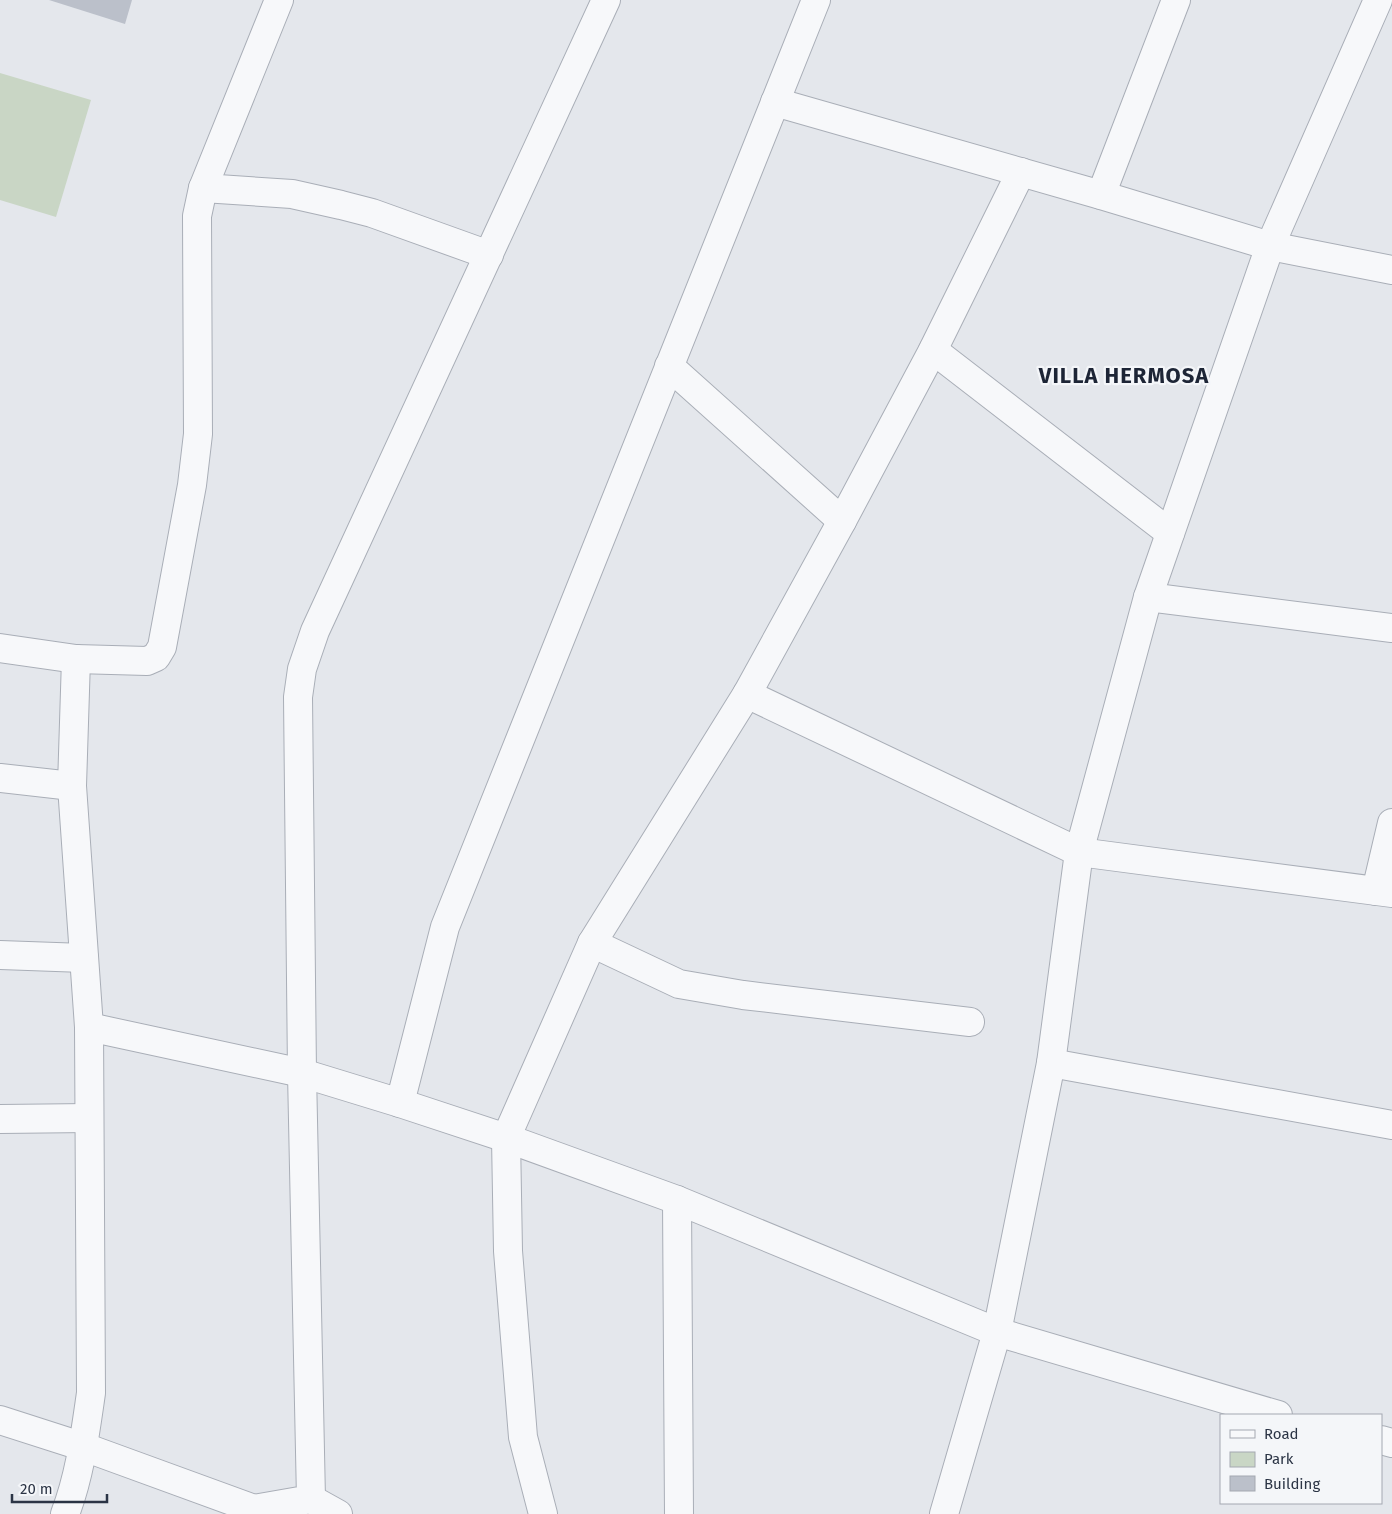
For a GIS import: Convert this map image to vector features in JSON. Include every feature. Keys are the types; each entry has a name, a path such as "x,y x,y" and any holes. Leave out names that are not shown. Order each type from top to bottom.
{"street":[{"path":"0,648 76,659 147,661 156,658 162,647 192,485 198,434 197,216 203,188 280,0"},
{"path":"311,1499 302,1073 298,697 302,669 315,631 606,0"},
{"path":"400,1103 445,927 816,0"},
{"path":"1101,195 1176,0"},
{"path":"944,1514 997,1332 1051,1063 1079,852 1148,597 1270,246 1378,0"},
{"path":"775,102 1101,195 1270,246 1392,270"},
{"path":"542,1514 523,1437 508,1250 506,1138 592,943 747,694 933,350 1021,172"},
{"path":"203,188 292,194 372,213 489,255"},
{"path":"933,350 1170,533"},
{"path":"668,366 842,521"},
{"path":"1148,597 1392,628"},
{"path":"65,1514 84,1447 91,1393 88,1027 72,786 76,659"},
{"path":"747,694 1079,852 1384,892 1392,823"},
{"path":"0,778 72,786"},
{"path":"592,943 679,984 743,995 970,1022"},
{"path":"0,955 84,958"},
{"path":"88,1027 302,1073 400,1103 506,1138 677,1200 997,1332 1275,1414"},
{"path":"1051,1063 1392,1125"},
{"path":"0,1119 89,1118"},
{"path":"677,1200 679,1514"},
{"path":"0,1420 84,1447 253,1512 311,1499 338,1514"}],"green space":[{"path":"0,73 91,100 56,217 0,200"}],"building":[{"path":"49,0 132,0 125,24"}],"district":[{"name":"VILLA HERMOSA","path":"1124,375"}]}
